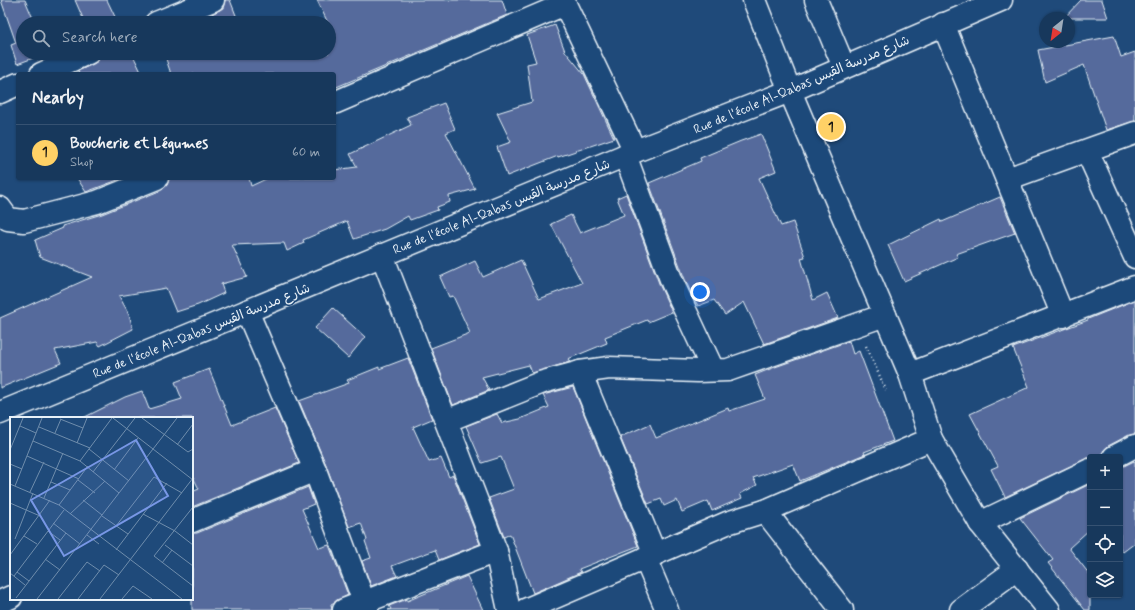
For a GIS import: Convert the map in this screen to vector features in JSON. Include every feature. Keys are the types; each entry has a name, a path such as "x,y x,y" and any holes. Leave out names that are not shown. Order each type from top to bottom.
{"street":[{"path":"173,16 213,0"},
{"path":"754,0 790,91 910,374 931,439 980,523 1049,610"},
{"path":"816,0 844,67"},
{"name":"Rue de l'école Al-Qabas شارع مدرسة القبس","path":"0,413 630,153 790,91 943,24 1002,0"},
{"path":"336,102 564,2 630,153 672,282 713,370"},
{"path":"943,24 1063,316"},
{"path":"45,72 72,60"},
{"path":"0,92 16,85"},
{"path":"1007,179 1087,151 1135,132"},
{"path":"1087,151 1135,257"},
{"path":"0,208 8,219 24,221 97,202 152,180"},
{"path":"382,255 496,551 509,610"},
{"path":"910,374 1135,287"},
{"path":"247,311 315,470 358,607 496,551"},
{"path":"446,421 543,382 580,372 609,368 728,370 885,315"},
{"path":"580,372 625,484 667,610"},
{"path":"525,610 727,523 765,511 931,439"},
{"path":"1120,454 1135,446"},
{"path":"193,521 315,470"},
{"path":"980,523 1087,471"},
{"path":"765,511 842,610"},
{"path":"961,610 1017,569"},
{"path":"0,602 10,597"}],"path":[{"path":"857,325 886,390"}],"building":[{"path":"1,0 25,0 32,16 16,16 16,43"},
{"path":"75,0 107,0 115,16 82,16"},
{"path":"225,0 230,0 236,16 213,16 212,14 223,8"},
{"path":"317,0 502,0 507,15 336,87 336,72 170,72 166,60 336,60 336,16 325,16"},
{"path":"1081,0 1102,0 1108,18 1075,18 1075,12 1070,12"},
{"path":"555,25 565,51 584,74 614,138 558,156 507,176 497,147 511,142 497,113 532,102 527,64 536,62 527,35"},
{"path":"1114,36 1121,57 1135,52 1135,121 1106,130 1084,65 1045,82 1038,50 1049,48 1075,48 1075,43"},
{"path":"16,43 16,60 28,60 17,64 11,45"},
{"path":"135,60 141,72 78,72 98,61"},
{"path":"444,103 455,129 446,133 475,189 449,196 450,202 437,207 438,210 410,220 408,216 385,229 354,239 347,221 303,240 304,243 287,251 284,243 232,245 247,277 221,284 224,293 198,305 176,312 166,288 119,296 129,314 133,329 100,346 97,342 55,350 61,363 0,388 0,318 92,277 40,257 35,240 63,228 62,226 102,214 162,190 167,185 168,180 250,180 251,186 264,180 336,180 336,170 357,167 350,154 411,125 407,117"},
{"path":"761,134 776,171 759,178 781,226 793,222 805,257 801,258 813,300 827,293 838,318 764,344 744,302 725,315 714,300 698,306 695,302 684,277 649,183 701,161 700,158"},
{"path":"78,180 118,180 86,192"},
{"path":"626,194 660,286 672,312 648,322 647,320 605,337 607,343 568,359 570,362 532,373 529,365 482,377 489,390 453,405 431,348 470,333 453,296 449,297 440,277 475,261 483,277 521,260 539,299 582,283 551,224 571,215 580,233 624,215 617,198"},
{"path":"1000,197 1015,233 956,254 958,257 904,281 888,245 941,219 942,222"},
{"path":"1135,300 1135,434 1129,435 1108,446 1103,451 1102,454 1087,454 1087,458 1005,497 991,469 998,466 970,414 1029,387 1013,348"},
{"path":"333,308 365,337 348,358 315,328"},
{"path":"849,341 853,354 859,351 893,441 864,452 865,454 800,481 793,464 753,478 757,485 740,494 742,498 712,511 708,501 682,512 677,500 664,506 661,499 648,504 620,437 650,424 656,438 728,408 729,411 765,399 755,375"},
{"path":"408,358 432,419 413,427 429,462 441,458 449,477 453,475 480,544 439,560 435,550 392,566 397,576 371,586 362,561 371,558 361,523 349,527 326,465 299,401 349,383 347,380 379,367 379,369"},
{"path":"209,369 232,425 275,408 299,463 193,507 193,492 199,489 193,477 193,417 85,417 125,397 142,391 149,409 182,399 175,382"},
{"path":"573,387 638,546 579,569 581,572 533,593 510,534 504,537 489,498 514,489 501,457 482,463 466,426 497,414 502,423 520,419 549,407 543,395"},
{"path":"1134,461 1135,462 1135,543 1123,552 1123,490 1123,466"},
{"path":"1087,485 1087,532 1069,548 1087,571 1087,598 1090,598 1090,610 1085,610 1048,563 1053,560 1020,518"},
{"path":"308,487 314,504 302,509 319,548 329,545 348,595 331,604 332,610 192,610 193,533 197,533"},
{"path":"467,576 483,610 388,610 391,609 389,606 407,599 407,601"}],"place":[{"name":"Boucherie et Légumes","path":"831,127"}]}
